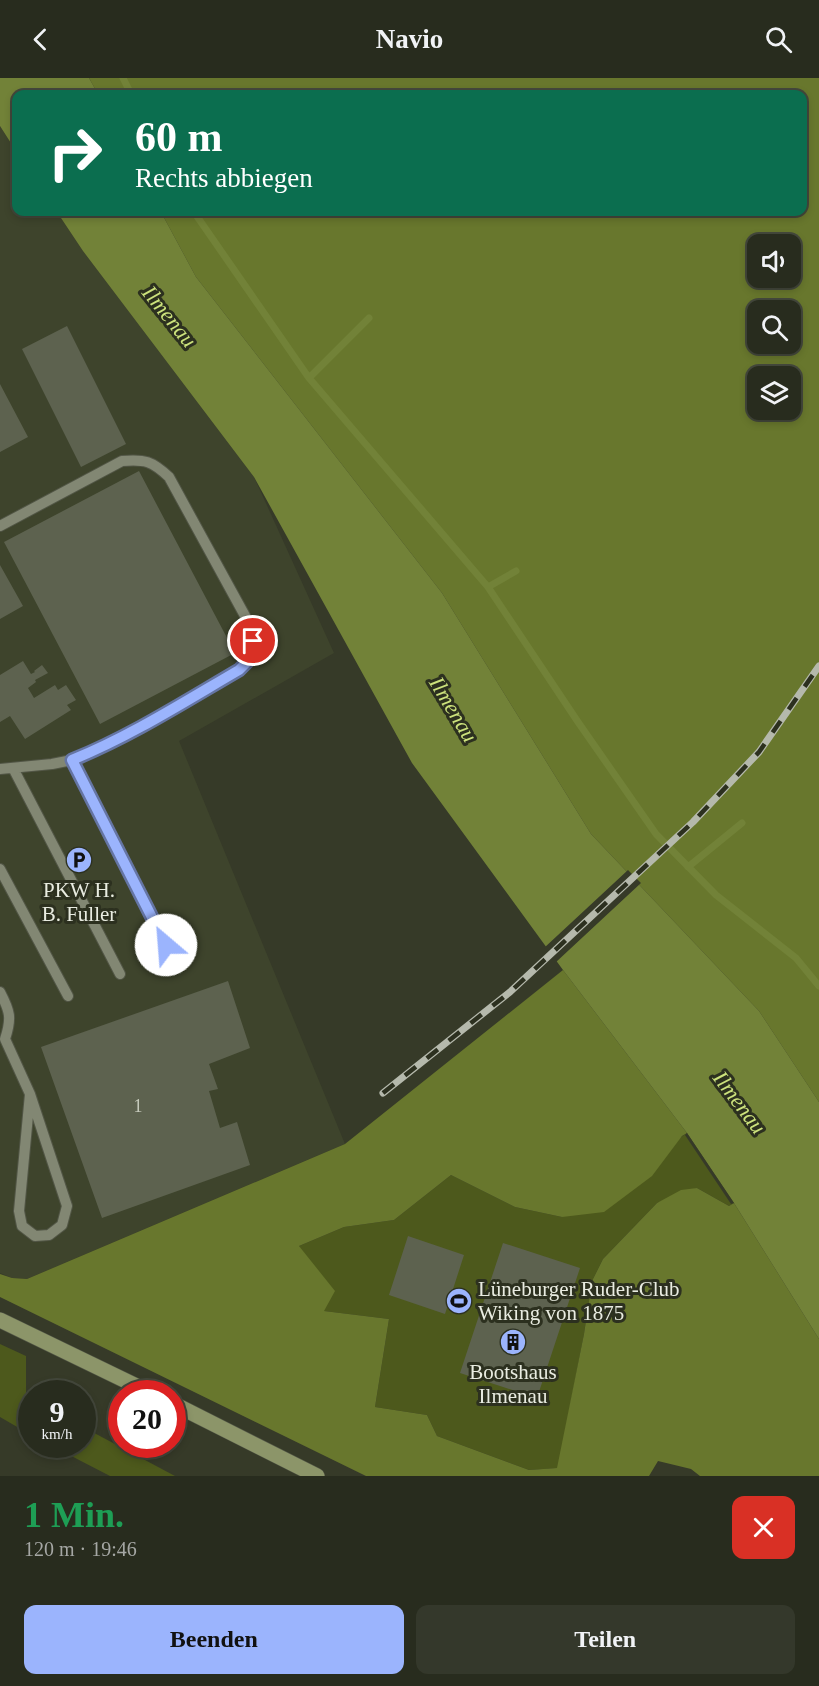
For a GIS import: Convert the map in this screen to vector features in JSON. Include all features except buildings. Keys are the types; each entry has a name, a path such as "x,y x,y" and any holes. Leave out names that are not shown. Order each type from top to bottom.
{"main road":[{"path":"0,1320 124,1380"},
{"path":"186,1410 317,1476"}],"lane":[{"path":"0,526 122,461 141,459 157,465 169,477 250,625 253,641 249,660 239,670 133,732 72,760 0,768"},
{"path":"72,760 166,945"},
{"path":"13,768 120,974"},
{"path":"0,869 68,996"},
{"path":"0,992 9,1009 10,1024 5,1039 30,1094 67,1206 62,1225 48,1235 35,1236 22,1226 19,1210 30,1094"}],"shaded area":[{"path":"89,78 819,78 819,1102 759,1011 591,834 442,593 196,277 163,216 807,216 807,90 96,90"},
{"path":"0,126 12,145 12,216 60,216 83,251 254,477 334,653 179,741 345,1144 27,1279 12,1278 0,1273"},
{"path":"563,970 687,1133 682,1136 652,1176 604,1212 562,1217 515,1207 451,1175 394,1220 344,1227 299,1246 335,1291 324,1311 389,1319 375,1407 427,1415 437,1436 529,1470 557,1468 584,1334 592,1281 603,1259 657,1203 681,1190 697,1188 729,1206 734,1203 819,1339 819,1476 700,1476 691,1469 658,1461 649,1476 366,1476 186,1388 186,1380 170,1380 0,1297 0,1274 27,1279 345,1144"},
{"name":"Lüneburger Ruder-Club Wiking von 1875","path":"687,1133 734,1203 729,1206 697,1188 657,1203 603,1259 592,1281 558,1468 529,1470 437,1436 427,1415 375,1407 389,1319 324,1311 299,1246 344,1227 394,1220 451,1175 515,1207 562,1217"},
{"path":"0,1344 26,1356 26,1380 18,1380 18,1427 0,1417"},
{"path":"96,1434 108,1440 108,1458 141,1458 175,1476 110,1476 75,1458 96,1458"}],"water":[{"path":"0,78 89,78 96,90 12,90 12,145 0,126"},
{"name":"Ilmenau","path":"60,216 163,216 196,277 442,593 591,834 759,1011 819,1102 819,1339 734,1203 687,1133 563,970 412,763 254,477 83,251"}],"pier":[{"path":"628,870 641,883 555,963 544,948"},
{"path":"687,1133 734,1203 731,1204 685,1135"}],"waterway":[{"path":"123,78 129,90"},
{"path":"197,216 309,378 488,587 656,834 716,895 796,958 819,986"},
{"path":"309,378 369,318"},
{"path":"488,587 516,571"},
{"path":"688,867 742,823"}],"railway":[{"path":"383,1093 510,992 693,822 759,752 819,666"}],"place":[{"name":"PKW H. B. Fuller","path":"79,860"},
{"name":"Lüneburger Ruder-Club Wiking von 1875","path":"459,1301"},
{"name":"Bootshaus Ilmenau","path":"513,1342"}],"route":[{"path":"166,945 72,760 133,732 239,670 249,660 253,641"}]}
